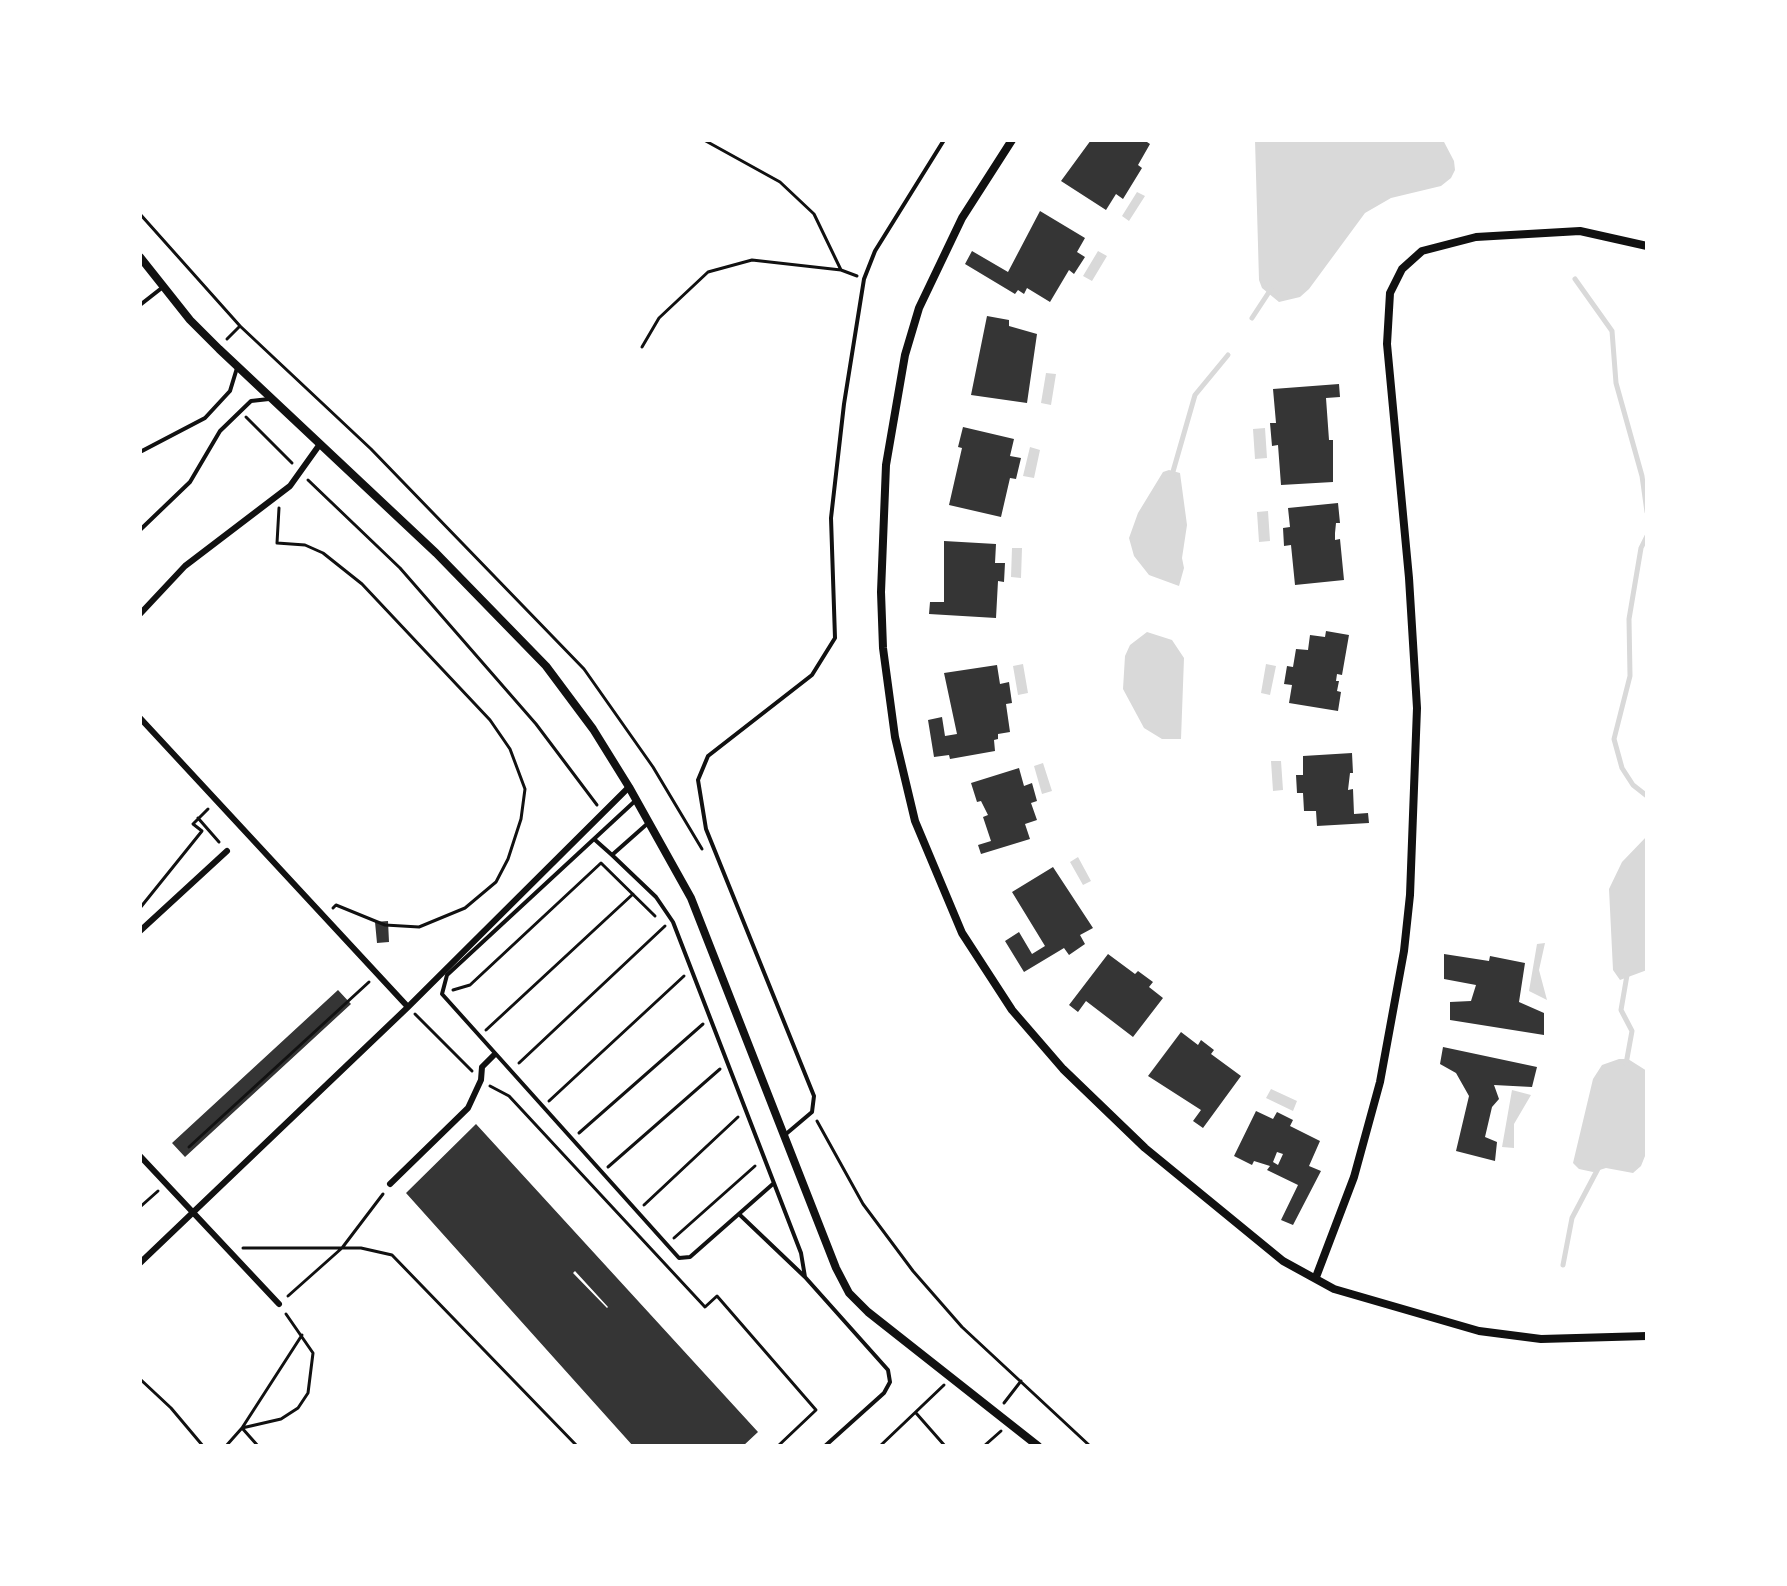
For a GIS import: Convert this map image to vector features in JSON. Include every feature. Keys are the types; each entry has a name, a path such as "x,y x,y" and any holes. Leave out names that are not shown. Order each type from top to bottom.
{"street":[{"path":"1012,140 962,218 919,308 895,402 886,465 881,592 883,648 904,785 939,884 962,933 1012,1010 1063,1069 1145,1148 1283,1261 1334,1289 1405,1312 1509,1336 1647,1336"},
{"path":"1316,1277 1354,1177 1380,1082 1404,951 1410,895 1417,708 1409,578 1387,344 1390,293 1402,269 1422,251 1476,237 1580,231 1647,246"},
{"path":"140,257 219,349 446,563 546,666 593,729 637,799 691,898 836,1268 849,1293 1038,1446"},
{"path":"140,614 185,566 290,486 320,444"},
{"path":"140,718 408,1007"},
{"path":"140,1263 408,1007 629,787"},
{"path":"140,931 227,851"},
{"path":"390,1184 468,1108 481,1080 482,1067 494,1055"},
{"path":"140,1156 279,1304"}],"lane":[{"path":"784,1136 812,1112 814,1096 706,829 698,780 708,756 812,675 835,638 831,518 844,404 864,279 875,251 944,140"},
{"path":"140,305 163,287"},
{"path":"140,452 205,418 230,391 238,366"},
{"path":"140,530 190,482 220,431 251,401 272,398"},
{"path":"637,799 447,975 442,994 679,1258 690,1257 774,1183"},
{"path":"612,855 649,822"},
{"path":"594,839 656,897 673,922 801,1253 805,1277"},
{"path":"740,1215 805,1277 888,1370 890,1382 884,1393 825,1446"}],"path":[{"path":"704,140 780,182 814,214 841,270"},
{"path":"140,214 240,326 219,349"},
{"path":"642,347 659,318 708,272 752,260 841,270 864,279"},
{"path":"240,412 295,466"},
{"path":"304,475 400,568 536,724 604,814"},
{"path":"280,492 277,543 305,545 323,553 362,584 490,720 510,749 525,789 521,819 508,859 496,882 465,908 419,927 385,925 336,905 323,916"},
{"path":"140,908 202,831 193,824 216,800"},
{"path":"198,818 227,851"},
{"path":"442,994 470,985 601,863 665,926 670,940"},
{"path":"478,1037 633,894"},
{"path":"509,1071 665,926"},
{"path":"680,965 689,989"},
{"path":"189,1147 378,975"},
{"path":"530,1119 684,976"},
{"path":"408,1007 481,1080 509,1096 705,1307 717,1296 816,1410 778,1446"},
{"path":"699,1014 707,1037"},
{"path":"559,1150 703,1024"},
{"path":"716,1059 725,1083"},
{"path":"602,1173 720,1069"},
{"path":"734,1107 743,1130"},
{"path":"637,1212 738,1117"},
{"path":"824,1131 863,1204 913,1271 962,1327 1090,1446"},
{"path":"655,1254 756,1165 752,1153"},
{"path":"140,1207 166,1184"},
{"path":"242,1428 281,1419 298,1408 308,1393 313,1353 279,1304 342,1248 390,1184"},
{"path":"225,1248 361,1248 392,1255 577,1446"},
{"path":"226,1446 242,1428 302,1335"},
{"path":"880,1446 952,1378"},
{"path":"140,1379 171,1408 203,1446"},
{"path":"997,1413 1021,1381"},
{"path":"915,1413 945,1446"},
{"path":"984,1446 1009,1423"},
{"path":"242,1428 258,1446"},
{"path":"933,1446 941,1441"}],"shaded area":[{"path":"1255,140 1443,140 1454,161 1455,170 1441,186 1391,198 1365,213 1309,289 1300,297 1279,302 1262,288 1259,280"},
{"path":"1137,192 1145,196 1129,221 1122,216"},
{"path":"1098,251 1107,256 1092,281 1083,276"},
{"path":"1046,373 1056,374 1051,405 1041,403"},
{"path":"1265,428 1267,458 1255,459 1253,429"},
{"path":"1030,447 1040,450 1034,478 1023,476"},
{"path":"1163,472 1180,473 1187,525 1182,558 1184,568 1179,586 1149,575 1134,556 1129,538 1138,513"},
{"path":"1268,511 1270,541 1259,542 1257,512"},
{"path":"1012,548 1022,548 1021,578 1011,577"},
{"path":"1147,632 1172,640 1184,658 1181,739 1162,739 1144,728 1123,689 1125,656 1130,645"},
{"path":"1023,664 1028,693 1018,695 1013,666"},
{"path":"1266,664 1276,666 1270,695 1261,693"},
{"path":"1271,761 1281,761 1283,790 1273,791"},
{"path":"1043,763 1052,791 1042,794 1034,766"},
{"path":"1647,836 1647,970 1620,980 1613,970 1609,889 1622,862"},
{"path":"1078,857 1091,881 1083,885 1070,862"},
{"path":"1545,943 1539,970 1547,1000 1529,991 1537,944"},
{"path":"1628,1059 1647,1071 1647,1151 1641,1166 1633,1173 1606,1168 1593,1172 1579,1169 1573,1163 1593,1079 1602,1065"},
{"path":"1271,1089 1297,1101 1293,1111 1266,1098"},
{"path":"1512,1090 1531,1095 1514,1124 1514,1148 1502,1147"}],"building":[{"path":"1091,140 1144,140 1150,144 1138,165 1142,168 1123,199 1116,194 1106,210 1061,181"},
{"path":"1040,211 1085,238 1077,252 1085,257 1074,274 1069,270 1050,302 1027,288 1024,294 1018,290 1015,294 965,264 972,251 1008,272"},
{"path":"987,316 1009,320 1009,326 1037,334 1027,403 971,395"},
{"path":"1339,384 1340,397 1326,398 1329,440 1333,440 1333,482 1281,485 1278,445 1272,446 1270,423 1276,423 1273,389"},
{"path":"963,427 1014,439 1010,456 1021,458 1016,479 1010,478 1001,517 949,505 962,448 958,447"},
{"path":"1338,503 1340,523 1336,523 1335,540 1340,539 1344,580 1295,585 1291,545 1284,546 1283,528 1290,527 1288,508"},
{"path":"944,541 996,544 995,563 1005,563 1004,582 998,581 996,618 929,614 930,602 944,602"},
{"path":"1326,631 1349,635 1342,675 1337,674 1337,691 1341,692 1338,711 1289,703 1292,685 1284,684 1287,666 1293,667 1296,649 1308,650 1310,635 1325,637"},
{"path":"997,665 1000,684 1009,682 1012,703 1006,704 1010,732 998,734 998,739 994,740 995,751 950,759 949,755 934,757 928,720 942,717 945,736 957,734 944,673"},
{"path":"1352,753 1353,773 1350,773 1348,790 1353,789 1354,814 1368,813 1369,823 1317,826 1316,811 1304,811 1303,793 1297,793 1296,775 1303,775 1303,756"},
{"path":"1019,768 1024,786 1032,783 1037,801 1031,803 1037,820 1025,824 1030,839 981,854 978,845 991,841 983,817 988,815 981,801 977,802 971,783"},
{"path":"1053,867 1093,928 1080,935 1085,944 1069,955 1064,948 1024,972 1005,941 1019,932 1032,954 1045,946 1012,892"},
{"path":"388,921 389,942 377,943 375,922"},
{"path":"1108,954 1135,974 1138,971 1153,982 1149,987 1163,998 1133,1037 1086,1001 1078,1012 1069,1005"},
{"path":"1444,954 1489,961 1490,956 1525,963 1519,1002 1544,1013 1544,1035 1450,1020 1450,1002 1471,1001 1476,985 1444,979"},
{"path":"338,990 351,1004 185,1157 172,1143"},
{"path":"1181,1032 1198,1045 1201,1040 1214,1050 1211,1054 1241,1076 1203,1128 1193,1121 1201,1110 1148,1076"},
{"path":"1443,1047 1537,1067 1532,1087 1494,1085 1499,1099 1492,1107 1485,1137 1497,1142 1495,1161 1456,1151 1469,1096 1456,1073 1440,1064"},
{"path":"1256,1111 1273,1119 1277,1112 1293,1120 1290,1126 1320,1141 1309,1166 1321,1171 1293,1225 1281,1220 1298,1185 1267,1170 1270,1166 1254,1161 1252,1165 1234,1156","holes":["1277,1152 1283,1154 1278,1165 1273,1162"]},
{"path":"476,1124 758,1432 743,1446 633,1446 406,1193","holes":["575,1271 608,1307 573,1273"]}],"waterway":[{"path":"1575,279 1612,331 1616,383 1642,476 1647,512"},
{"path":"1252,318 1271,289"},
{"path":"1172,475 1195,395 1228,355"},
{"path":"1647,536 1641,548 1629,619 1630,676 1614,739 1622,768 1633,785 1647,796"},
{"path":"1626,1064 1632,1031 1621,1010 1627,975"},
{"path":"1563,1265 1572,1218 1601,1163"}]}
